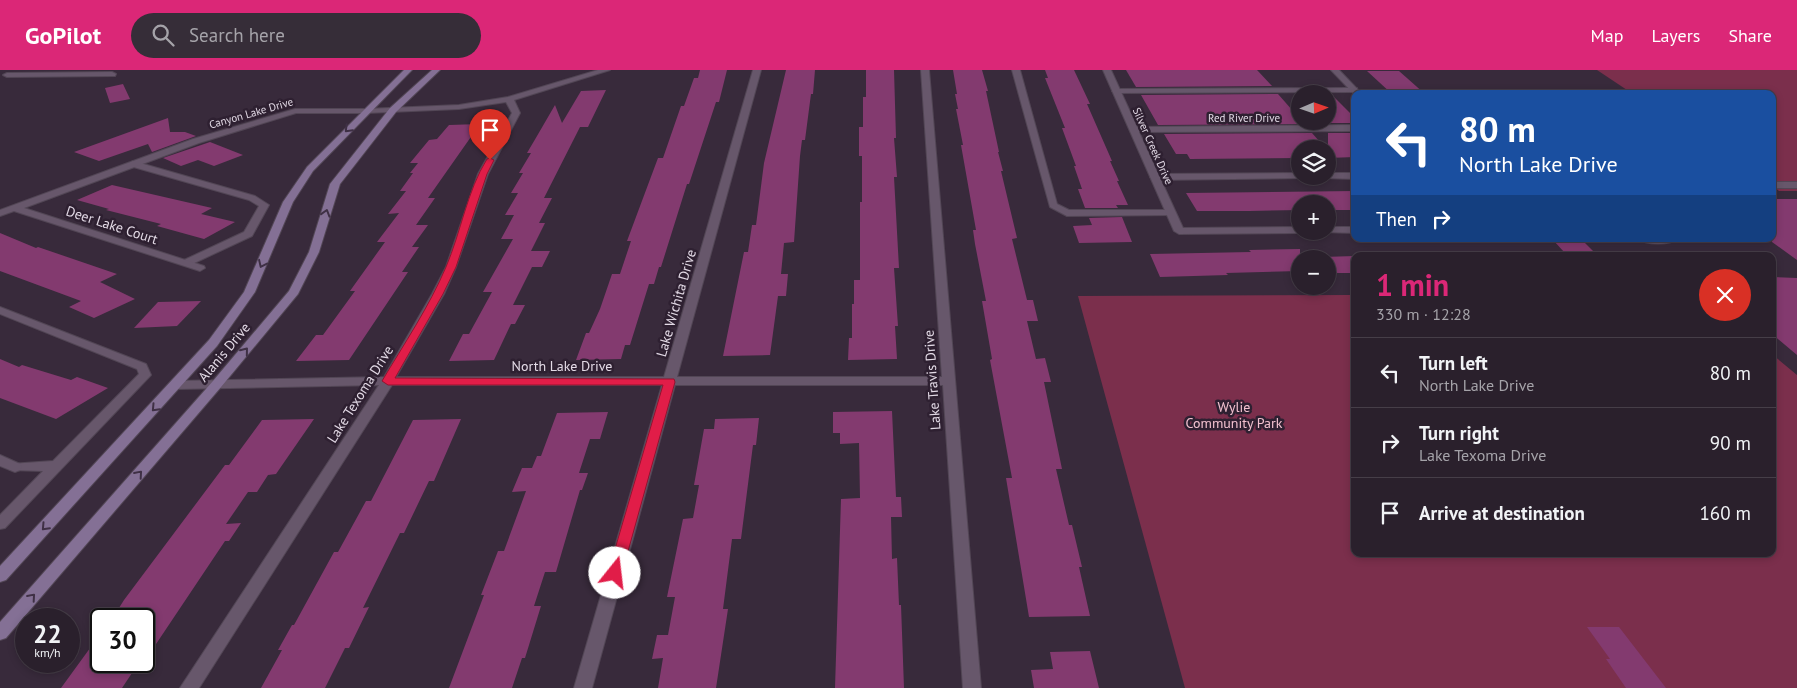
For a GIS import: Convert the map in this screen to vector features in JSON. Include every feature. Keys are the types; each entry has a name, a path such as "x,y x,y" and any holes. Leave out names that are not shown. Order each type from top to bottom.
{"main road":[{"name":"Alanis Drive","path":"0,576 176,385 213,342 249,292 270,249 288,202 310,169 408,70"},
{"name":"Alanis Drive","path":"0,633 217,384 294,292 314,252 335,184 394,110 436,70"}],"street":[{"path":"3,77 16,70"},
{"name":"Canyon Lake Drive","path":"0,213 247,124 295,111 459,108 510,99 606,70"},
{"name":"Lake Wichita Drive","path":"583,688 757,70"},
{"name":"Lake Travis Drive","path":"924,70 972,688"},
{"path":"1016,70 1053,205 1067,213 1171,213"},
{"name":"Silver Creek Drive","path":"1106,70 1179,231 1291,230"},
{"path":"1335,70 1354,90"},
{"path":"3,77 112,74"},
{"path":"1116,91 1351,92"},
{"name":"Lake Texoma Drive","path":"189,688 388,381 438,294 452,267 483,174 516,113 510,99"},
{"name":"Red River Drive","path":"1134,130 1351,128"},
{"path":"133,164 252,198 264,205 248,234 186,263"},
{"path":"1155,177 1291,176"},
{"path":"1336,176 1351,176"},
{"path":"1776,185 1797,185"},
{"name":"Deer Lake Court","path":"15,208 200,268"},
{"path":"1336,230 1351,230"},
{"path":"0,310 142,367 145,375 0,524"},
{"name":"North Lake Drive","path":"176,385 388,381 947,381"},
{"path":"0,460 15,467 57,466"}],"green space":[{"path":"1597,70 1797,70 1797,191 1779,191 1776,188 1776,90 1627,90"},
{"name":"Wylie Community Park","path":"1351,295 1351,557 1776,557 1776,358 1797,375 1797,688 1185,688 1078,296"}],"building":[{"path":"700,70 727,70 719,102 716,102 689,184 687,184 661,267 659,267 654,284 649,284 630,345 625,345 621,359 576,360 586,333 589,333 600,309 612,274 620,274 631,241 627,241 658,158 663,158 681,106 684,106 694,78 698,78"},
{"path":"786,70 815,70 805,140 802,140 800,156 794,242 784,243 781,274 788,274 786,296 778,296 770,355 723,356 744,252 748,252 752,225 756,225 764,163"},
{"path":"866,70 894,70 896,138 894,138 897,177 894,177 899,268 894,268 898,326 895,326 897,359 848,360 849,338 852,338 854,280 860,280 862,156 859,156 859,127 863,127 863,97 866,97"},
{"path":"953,70 982,70 988,91 986,91 1003,171 1001,171 1017,238 1012,239 1027,300 1033,300 1038,321 1027,321 1036,359 1045,358 1051,382 1044,382 1062,469 1056,469 1069,525 1072,525 1082,567 1079,567 1090,616 1029,617 1006,478 1012,478 990,360 992,359 982,301 986,301 973,230 976,230 961,145 963,145 956,109 958,109 955,94 957,94"},
{"path":"1045,70 1074,70 1090,104 1087,104 1112,161 1110,161 1119,181 1117,181 1128,205 1116,205 1118,208 1085,208 1078,189 1082,189 1074,166 1076,166 1062,128 1065,128 1045,78 1048,78"},
{"path":"1126,70 1257,70 1272,86 1136,87"},
{"path":"1367,71 1399,71 1420,90 1388,90"},
{"path":"123,84 130,99 110,103 105,88"},
{"path":"606,90 588,127 580,127 544,198 552,198 539,223 545,223 531,251 550,251 542,267 532,267 513,305 525,305 515,324 511,324 494,360 449,361 463,334 469,334 492,292 483,292 513,239 501,239 514,215 505,215 518,193 511,193 523,173 519,173 531,153 527,153 555,105 562,123 581,91"},
{"path":"1278,94 1291,109 1291,124 1158,125 1141,95"},
{"path":"1336,99 1351,114 1351,123 1336,123"},
{"path":"168,118 170,132 185,132 196,136 152,152 148,144 99,161 74,152"},
{"path":"480,124 428,198 435,198 416,225 428,225 412,247 419,247 402,272 408,272 349,360 296,361 316,335 323,335 355,291 350,291 385,242 377,242 399,213 388,214 406,191 400,191 418,163 410,163 429,140 437,139 449,125"},
{"path":"1312,133 1318,140 1291,140 1291,158 1190,159 1187,154 1176,154 1164,134"},
{"path":"1328,133 1351,133 1351,157 1336,158 1336,140 1328,140"},
{"path":"210,142 243,155 214,166 198,160 181,166 163,158"},
{"path":"112,185 212,208 201,214 235,222 204,239 157,226 161,224 106,210 109,209 77,200"},
{"path":"1351,191 1351,210 1336,210 1336,195 1291,195 1291,210 1197,211 1186,193"},
{"path":"1776,199 1797,199 1797,260 1772,242 1776,242"},
{"path":"1122,217 1132,242 1079,243 1073,226 1092,225 1089,218"},
{"path":"0,233 36,248 38,247 117,274 100,282 135,299 94,318 69,307 81,301 0,271"},
{"path":"1555,242 1584,242 1594,252 1564,252"},
{"path":"1300,249 1291,250 1291,271 1226,273 1228,275 1160,277 1150,254 1251,252 1249,250"},
{"path":"1351,256 1351,273 1336,273 1336,257"},
{"path":"1776,277 1797,278 1797,355 1776,337"},
{"path":"201,301 177,326 134,328 158,302"},
{"path":"0,359 19,367 22,365 71,380 77,377 108,388 56,419 0,398"},
{"path":"892,411 896,497 901,497 902,517 891,517 892,559 897,558 904,688 835,688 841,499 860,498 859,443 840,444 840,433 833,433 833,412"},
{"path":"608,412 600,439 590,439 579,473 588,473 582,490 580,490 556,572 545,572 534,606 541,606 525,658 522,658 512,688 449,688 484,595 481,595 498,551 504,551 526,491 512,492 522,468 532,468 537,456 541,456 557,413"},
{"path":"759,418 756,445 753,445 741,539 732,539 723,609 728,609 716,688 658,688 663,658 652,659 657,635 668,635 675,597 667,597 683,519 693,518 699,485 694,485 704,429 714,429 715,419"},
{"path":"314,419 276,474 268,475 257,492 248,492 226,524 241,523 229,541 225,541 155,646 155,608 119,608 225,465 229,465 262,420"},
{"path":"461,419 434,481 429,481 404,533 400,533 363,608 369,607 349,648 345,648 325,688 261,688 282,650 278,650 292,625 294,625 334,552 338,552 366,501 371,501 413,420"},
{"path":"1587,627 1619,627 1666,688 1626,688 1606,659 1610,659"},
{"path":"90,648 90,673 132,673 122,688 61,688 72,673 80,673 80,662"},
{"path":"1090,651 1099,688 1034,688 1031,670 1053,669 1050,652"}],"route":[{"path":"490,160 483,174 452,267 388,381 670,382 615,573"}]}
